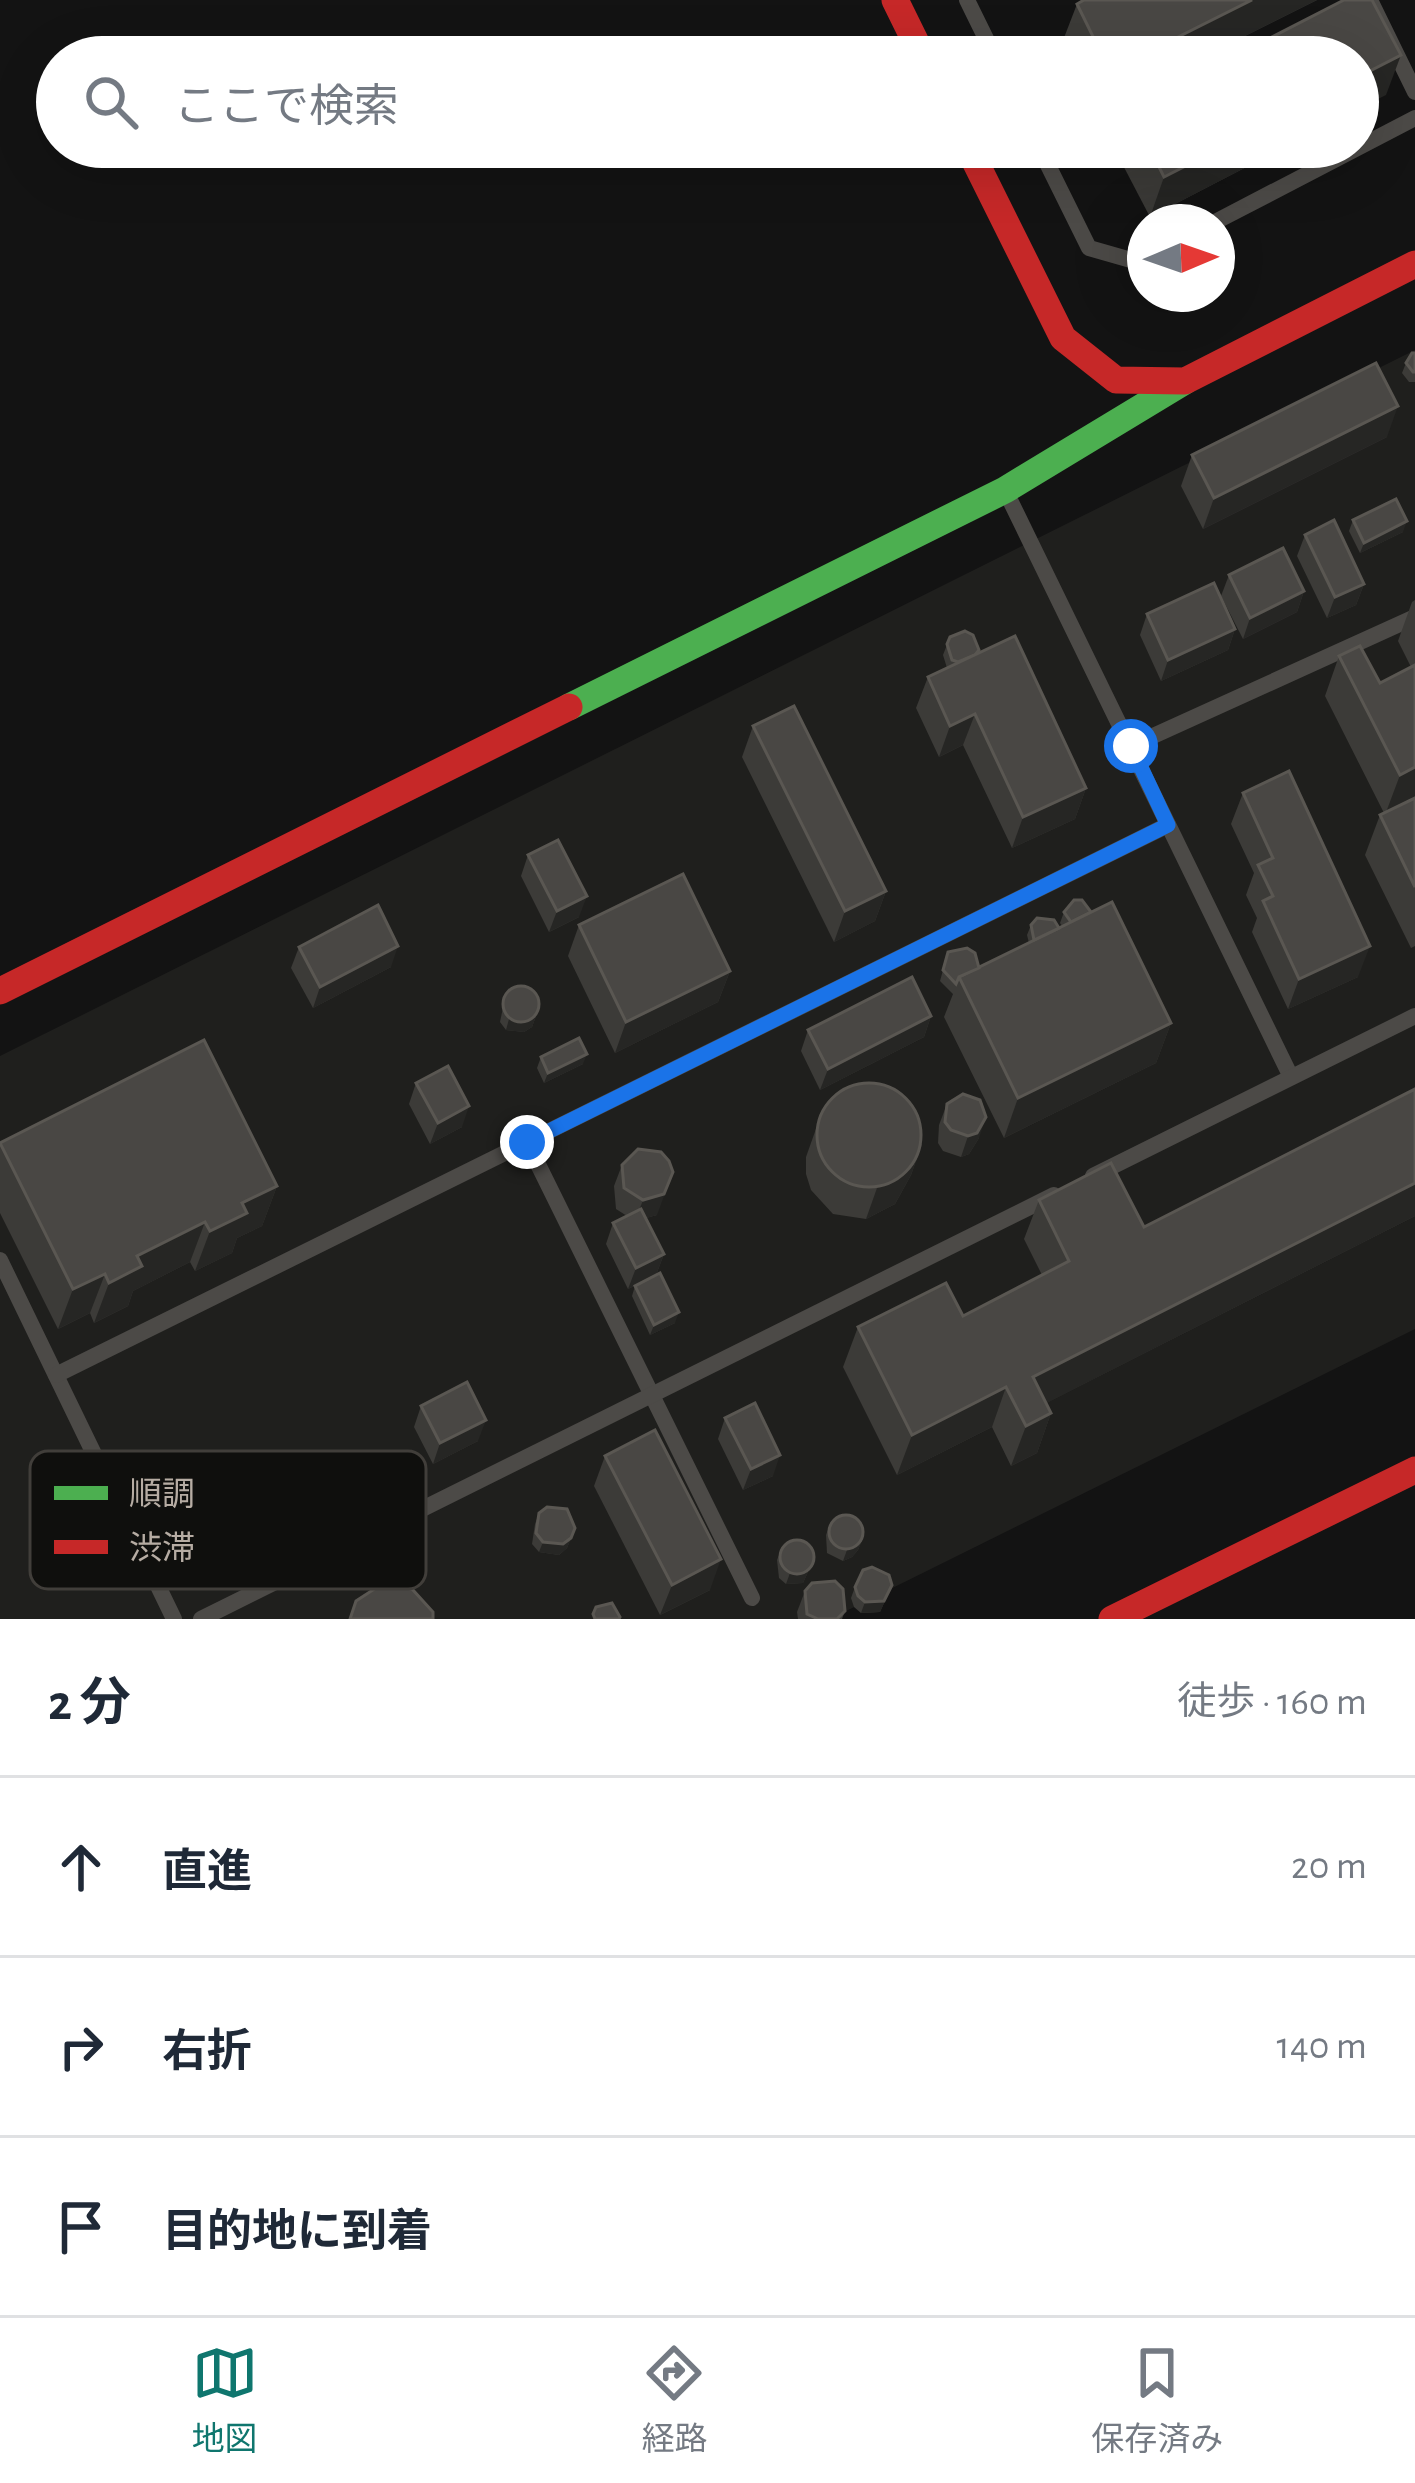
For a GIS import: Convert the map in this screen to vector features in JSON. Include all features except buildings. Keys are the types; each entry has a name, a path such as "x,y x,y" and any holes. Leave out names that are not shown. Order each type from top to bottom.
{"street":[{"path":"895,0 913,36"},
{"path":"978,168 1063,338 1116,380 1185,381"},
{"path":"0,991 1005,490 1185,381 1415,265"},
{"path":"1112,1619 1415,1470"}],"lane":[{"path":"967,0 985,36"},
{"path":"1370,0 1415,92"},
{"path":"1379,137 1415,118"},
{"path":"1049,168 1089,248 1127,259"},
{"path":"1235,212 1319,168"},
{"path":"1005,490 1291,1077"},
{"path":"1131,746 1415,617"},
{"path":"56,1375 1168,825"},
{"path":"426,1508 1415,1016"},
{"path":"527,1142 752,1598"},
{"path":"0,1260 92,1451"},
{"path":"159,1589 173,1619"},
{"path":"201,1619 262,1589"}],"shaded area":[{"path":"1415,350 1415,1329 830,1619 0,1619 0,1056"}],"traffic: fast":[{"path":"569,707 1005,490 1185,381"}],"traffic: jam":[{"path":"895,0 913,36"},
{"path":"978,168 1063,338 1116,380 1185,381 1415,264"},
{"path":"0,991 569,707"},
{"path":"1112,1619 1415,1470"}],"route":[{"path":"527,1142 1168,825 1131,746"}]}
